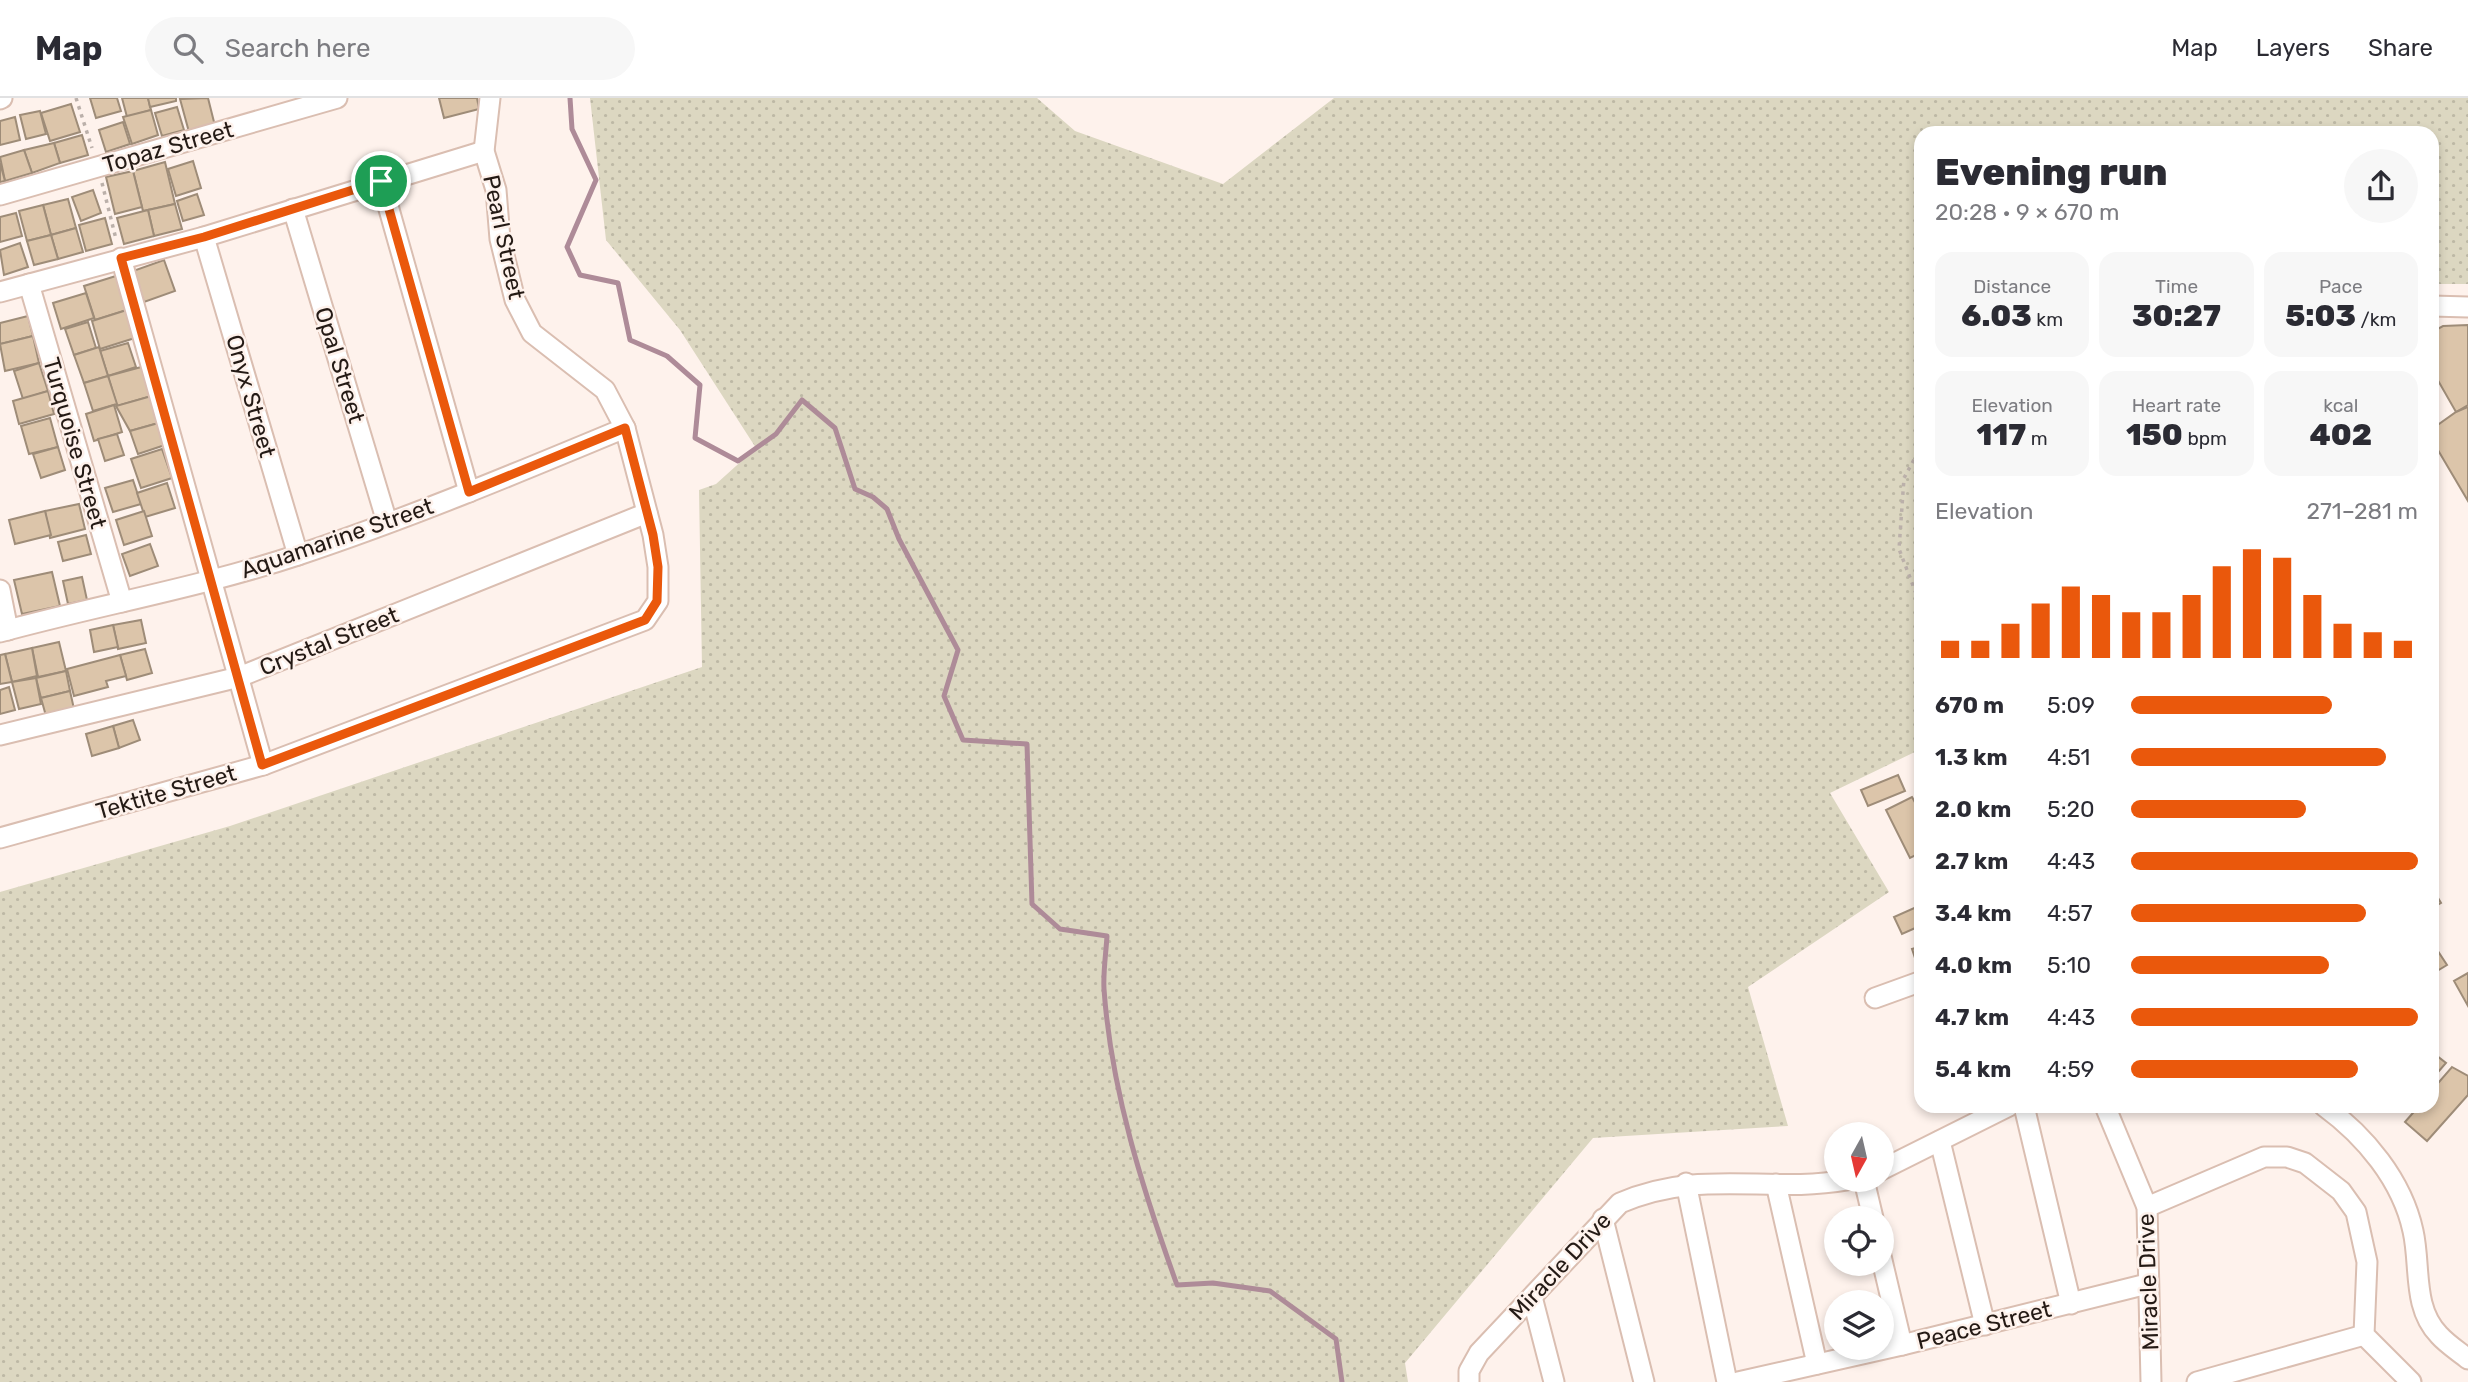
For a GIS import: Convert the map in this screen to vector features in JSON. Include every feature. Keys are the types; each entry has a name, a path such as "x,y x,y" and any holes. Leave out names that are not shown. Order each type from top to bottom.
{"street":[{"name":"Topaz Street","path":"0,195 337,98"},
{"name":"Pearl Street","path":"491,98 484,151 496,190 500,239 515,300 532,333 605,390 625,428 658,567 657,601 645,620"},
{"path":"0,292 204,237 484,151"},
{"path":"381,181 469,492"},
{"name":"Opal Street","path":"293,209 387,522"},
{"name":"Onyx Street","path":"204,237 298,555"},
{"path":"121,258 262,765"},
{"name":"Turquoise Street","path":"29,284 121,602"},
{"path":"2439,306 2468,306"},
{"name":"Aquamarine Street","path":"4,631 210,580 298,555 469,492 625,428"},
{"name":"Crystal Street","path":"0,736 239,677 647,513"},
{"path":"0,590 4,631"},
{"name":"Tektite Street","path":"0,838 262,765 645,620"},
{"path":"1875,998 1914,984"},
{"path":"1894,1164 1995,1113"},
{"path":"2026,1113 2071,1304"},
{"name":"Miracle Drive","path":"2108,1113 2147,1207 2151,1382"},
{"path":"2331,1113 2381,1161 2398,1189 2413,1230 2420,1299 2427,1318 2438,1335 2468,1359"},
{"path":"1940,1141 1985,1325"},
{"path":"2147,1207 2264,1157 2287,1157 2305,1163 2341,1192 2356,1212 2367,1262 2364,1335 2412,1382"},
{"name":"Miracle Drive","path":"1469,1382 1469,1371 1479,1353 1620,1203 1686,1183 1776,1184 1824,1181"},
{"path":"1686,1183 1727,1382"},
{"path":"1776,1184 1817,1364"},
{"path":"1603,1219 1644,1382"},
{"path":"1886,1276 1902,1345"},
{"name":"Peace Street","path":"1747,1381 2147,1284"},
{"path":"1532,1297 1555,1382"},
{"path":"2197,1382 2248,1376 2364,1335"}],"path":[{"path":"1914,461 1905,478 1899,549 1914,588"}],"shaded area":[{"path":"590,98 1037,98 1075,131 1223,184 1334,98 2468,98 2468,284 2439,284 2439,126 1914,126 1914,752 1830,793 1889,892 1748,987 1788,1126 1593,1138 1405,1363 1408,1382 0,1382 0,892 230,826 702,667 699,490 716,484 756,448 680,330 606,240"}],"building":[{"path":"90,98 117,98 121,111 96,118"},
{"path":"122,98 148,98 151,110 127,117"},
{"path":"148,98 176,98 176,101 150,107"},
{"path":"208,98 215,126 189,132 180,99"},
{"path":"439,98 477,98 479,109 444,118"},
{"path":"71,104 80,132 50,141 41,113"},
{"path":"177,107 184,130 162,136 155,113"},
{"path":"151,110 158,135 132,144 123,117"},
{"path":"40,111 46,134 26,139 20,115"},
{"path":"15,117 20,140 0,145 0,121"},
{"path":"123,122 130,144 106,152 99,130"},
{"path":"82,135 88,155 60,163 54,143"},
{"path":"54,143 60,163 32,173 24,150"},
{"path":"24,150 32,173 5,181 0,157"},
{"path":"193,161 201,188 176,196 168,169"},
{"path":"165,162 175,204 143,211 133,171"},
{"path":"0,163 5,181 0,182"},
{"path":"133,171 142,207 115,214 106,177"},
{"path":"93,190 101,213 81,221 72,197"},
{"path":"197,194 204,215 183,221 177,201"},
{"path":"68,199 76,228 51,235 43,205"},
{"path":"175,204 182,229 154,236 148,210"},
{"path":"43,205 51,235 27,241 19,211"},
{"path":"148,210 154,236 124,244 117,218"},
{"path":"16,213 22,236 0,242 0,217"},
{"path":"105,218 112,244 86,251 79,225"},
{"path":"76,228 83,252 58,259 51,235"},
{"path":"51,235 58,259 34,265 27,241"},
{"path":"20,243 28,267 4,275 0,250"},
{"path":"164,260 175,291 144,302 133,271"},
{"path":"119,275 130,309 95,320 84,286"},
{"path":"86,293 94,318 61,329 53,303"},
{"path":"130,309 138,337 100,349 92,321"},
{"path":"28,316 33,336 0,344 0,323"},
{"path":"88,322 96,348 74,355 65,329"},
{"path":"2468,325 2468,405 2456,412 2439,382 2439,328"},
{"path":"33,336 39,363 5,371 0,344"},
{"path":"128,343 136,367 108,376 100,351"},
{"path":"99,347 108,376 84,383 74,355"},
{"path":"39,363 48,391 23,399 14,371"},
{"path":"145,366 155,395 117,406 108,376"},
{"path":"108,376 117,404 93,411 84,383"},
{"path":"48,391 54,414 19,424 13,401"},
{"path":"155,395 162,422 130,431 116,406"},
{"path":"114,405 122,432 94,441 86,414"},
{"path":"2468,407 2468,501 2439,452 2439,424"},
{"path":"50,418 58,447 29,454 21,426"},
{"path":"162,422 168,444 138,454 130,431"},
{"path":"117,434 124,455 105,461 98,439"},
{"path":"58,447 65,470 41,478 33,454"},
{"path":"162,449 172,478 141,488 131,459"},
{"path":"133,480 141,504 113,512 105,488"},
{"path":"167,483 175,508 145,517 137,493"},
{"path":"79,504 85,529 50,538 45,511"},
{"path":"45,511 51,535 15,544 9,520"},
{"path":"144,511 152,536 124,545 116,520"},
{"path":"86,535 91,554 63,561 58,542"},
{"path":"150,544 158,566 130,576 122,554"},
{"path":"52,572 60,606 22,614 14,580"},
{"path":"82,577 87,600 68,604 63,581"},
{"path":"141,620 146,643 118,649 113,625"},
{"path":"113,625 118,647 94,652 90,630"},
{"path":"59,642 66,671 38,677 32,648"},
{"path":"32,648 37,676 12,682 5,654"},
{"path":"145,649 152,673 127,680 120,655"},
{"path":"5,654 12,682 0,684 0,655"},
{"path":"120,655 126,676 106,681 108,687 74,696 67,669"},
{"path":"66,671 70,691 41,698 36,678"},
{"path":"36,678 41,704 19,709 12,682"},
{"path":"9,687 15,710 0,714 0,690"},
{"path":"70,691 74,709 46,716 41,698"},
{"path":"133,720 140,740 119,748 113,726"},
{"path":"113,726 119,748 92,756 86,734"},
{"path":"1898,775 1905,791 1868,806 1861,790"},
{"path":"1912,797 1914,856 1910,858 1886,810"},
{"path":"1914,908 1914,929 1902,934 1894,917"},
{"path":"2439,953 2447,965 2439,970"},
{"path":"2468,973 2468,1006 2454,981"},
{"path":"2439,1058 2446,1063 2439,1071"},
{"path":"2452,1067 2468,1076 2468,1095 2427,1141 2405,1122 2413,1113 2439,1113 2439,1082"}],"waterway":[{"path":"570,98 572,129 596,180 567,247 580,275 618,283 630,340 667,356 700,385 695,438 738,461 776,434 802,400 835,428 855,489 873,497 887,509 899,539 958,650 944,696 963,740 1027,744 1032,904 1060,929 1107,936 1104,989 1121,1102 1152,1213 1177,1285 1213,1283 1270,1291 1336,1339 1342,1382"}],"route":[{"path":"381,181 469,492 625,428 653,535 658,567 657,601 645,620 262,765 121,258 204,237 381,181"}]}
